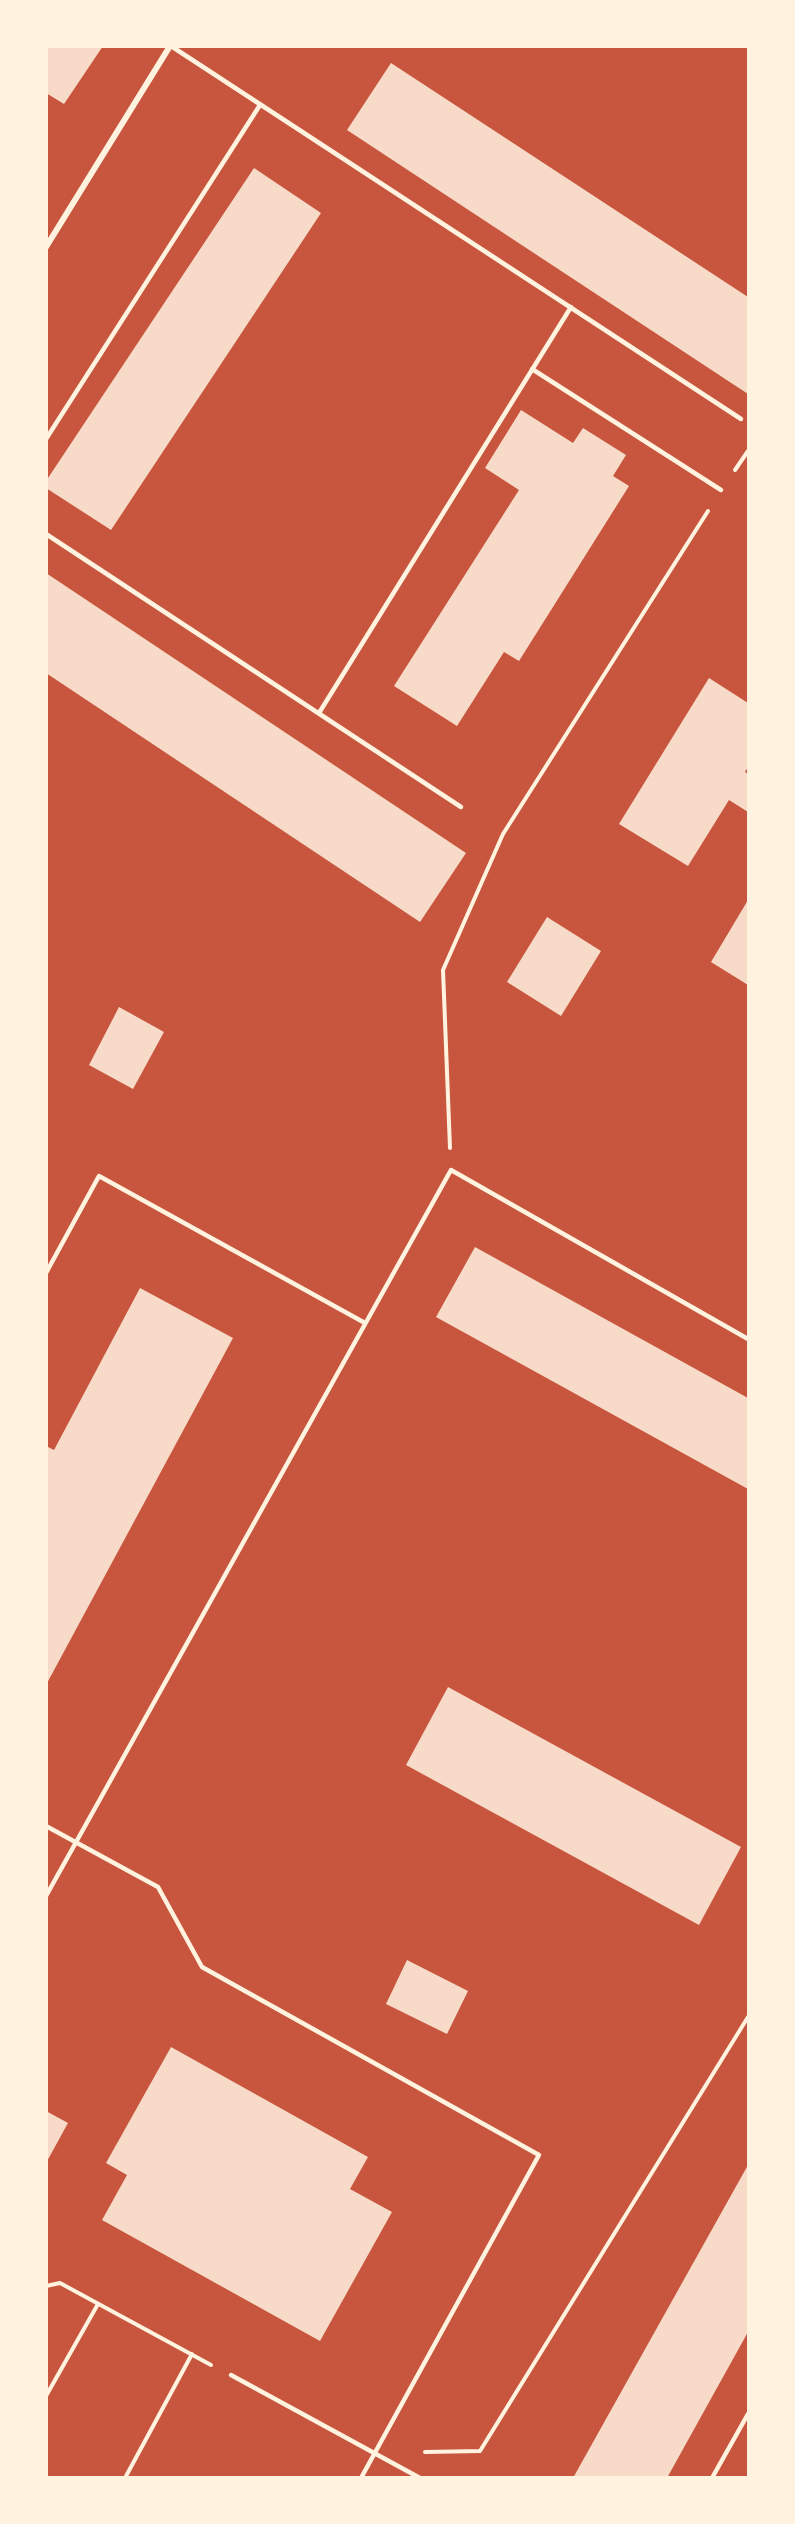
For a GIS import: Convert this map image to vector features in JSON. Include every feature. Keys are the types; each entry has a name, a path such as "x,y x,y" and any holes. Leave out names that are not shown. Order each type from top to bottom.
{"street":[{"path":"46,247 171,46"}],"lane":[{"path":"171,46 741,419"},
{"path":"46,439 260,105"},
{"path":"319,713 571,307"},
{"path":"532,369 721,490"},
{"path":"46,534 460,807"},
{"path":"46,1896 451,1170 748,1340"},
{"path":"46,1273 99,1176 365,1323"},
{"path":"46,1826 158,1887 202,1967 539,2155 361,2478"},
{"path":"231,2375 420,2478"},
{"path":"712,2478 748,2414"}],"path":[{"path":"451,1170 443,970 503,834 748,450"},
{"path":"421,2452 480,2451 748,2017"},
{"path":"46,2286 60,2283 231,2375"},
{"path":"46,2396 98,2304"},
{"path":"125,2478 192,2354"}],"building":[{"path":"46,46 103,46 64,104 46,93"},
{"path":"391,63 748,297 748,394 347,130"},
{"path":"254,168 321,213 111,530 46,488 46,481"},
{"path":"521,410 573,443 583,428 626,455 613,476 629,486 519,661 504,652 457,726 394,686 519,490 485,468"},
{"path":"46,573 466,853 420,922 46,673"},
{"path":"709,678 748,703 748,767 745,772 748,774 748,812 729,800 688,866 619,824"},
{"path":"748,900 748,985 711,962"},
{"path":"547,917 601,951 561,1016 507,982"},
{"path":"119,1007 164,1032 133,1089 89,1065"},
{"path":"475,1247 748,1398 748,1489 436,1317"},
{"path":"140,1288 233,1338 46,1685 46,1446 54,1450"},
{"path":"448,1687 741,1847 699,1925 406,1765"},
{"path":"407,1960 468,1991 447,2034 386,2004"},
{"path":"171,2047 368,2157 350,2189 392,2212 320,2341 102,2220 127,2175 106,2163"},
{"path":"46,2111 68,2123 46,2163"},
{"path":"748,2165 748,2332 667,2478 573,2478"}]}
